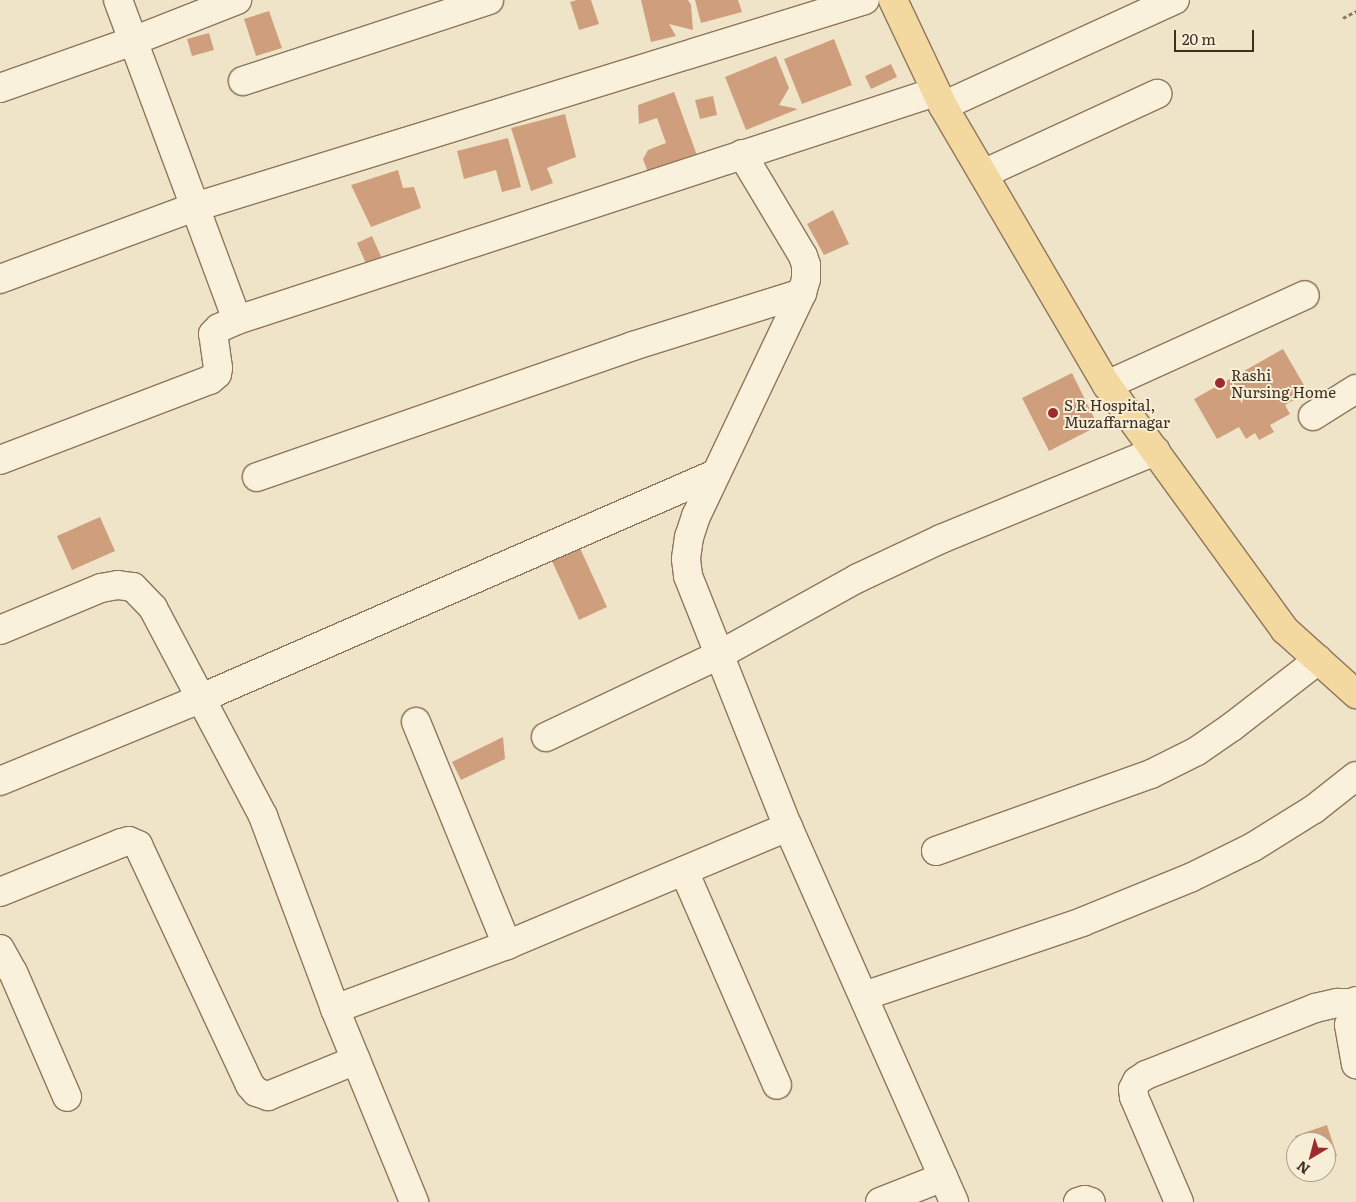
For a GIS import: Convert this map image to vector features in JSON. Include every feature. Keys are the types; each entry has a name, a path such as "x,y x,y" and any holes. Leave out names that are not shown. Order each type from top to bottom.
{"main road":[{"path":"892,0 939,99 1108,384 1285,630 1356,694"}],"street":[{"path":"118,0 237,320"},
{"path":"0,88 133,41 238,0"},
{"path":"243,81 489,0"},
{"path":"0,279 195,207 865,0"},
{"path":"0,460 210,380 217,374 218,368 212,339 213,334 219,328 237,320 742,154 939,99 1175,0"},
{"path":"983,174 1157,94"},
{"path":"742,154 803,256 806,265 806,279 802,293 715,474 689,537 686,559 688,576 788,827 954,1202"},
{"path":"257,477 633,346 802,293"},
{"path":"1108,384 1305,294"},
{"path":"1313,416 1356,389"},
{"path":"546,737 720,655 841,587 941,538 1156,452"},
{"path":"0,781 202,698 715,474"},
{"path":"0,630 101,588 118,584 133,587 153,608 263,816 335,1009 414,1202"},
{"path":"936,851 1151,774 1197,751 1233,726 1318,660"},
{"path":"416,722 507,945"},
{"path":"864,996 1082,922 1190,878 1253,847 1284,828 1314,809 1356,776"},
{"path":"335,1009 507,945 788,827"},
{"path":"0,892 121,843 129,841 134,843 138,846 246,1076 256,1092 268,1096 356,1060"},
{"path":"684,871 777,1085"},
{"path":"0,949 13,972 66,1097"},
{"path":"1178,1202 1134,1097 1133,1090 1137,1081 1146,1075 1315,1008 1337,1003 1355,1002 1349,1026 1356,1064"},
{"path":"880,1202 943,1177"},
{"path":"1078,1202 1085,1200 1092,1202"}],"path":[{"path":"1344,18 1356,10"}],"building":[{"path":"591,0 599,24 579,30 570,2"},
{"path":"641,0 688,0 691,5 693,30 669,24 676,36 651,42"},
{"path":"695,0 738,0 742,12 701,23"},
{"path":"269,11 282,48 256,56 244,19"},
{"path":"209,33 214,50 192,56 187,39"},
{"path":"834,39 852,85 802,104 784,59"},
{"path":"776,56 789,88 779,105 798,109 746,130 725,77"},
{"path":"891,64 897,77 871,89 865,76"},
{"path":"674,92 698,158 649,175 643,159 648,150 666,143 657,118 639,124 638,105"},
{"path":"713,96 717,115 700,119 695,100"},
{"path":"565,114 576,157 547,168 553,183 531,191 511,128"},
{"path":"508,138 521,187 502,192 496,170 464,179 457,151"},
{"path":"398,170 403,188 414,187 421,208 371,227 351,185"},
{"path":"833,210 849,244 824,255 807,224"},
{"path":"372,236 383,261 368,268 357,243"},
{"path":"1283,349 1308,392 1285,405 1290,414 1270,425 1274,432 1259,440 1255,433 1246,439 1239,427 1217,439 1194,399"},
{"path":"1072,373 1098,426 1049,451 1022,398"},
{"path":"100,517 115,551 72,570 57,536"},
{"path":"579,546 607,607 579,620 551,559"},
{"path":"503,737 505,759 461,780 452,762"},
{"path":"1327,1125 1329,1132 1307,1132"}],"place":[{"name":"Rashi Nursing Home","path":"1220,383"},
{"name":"S R Hospital, Muzaffarnagar","path":"1053,413"}]}
